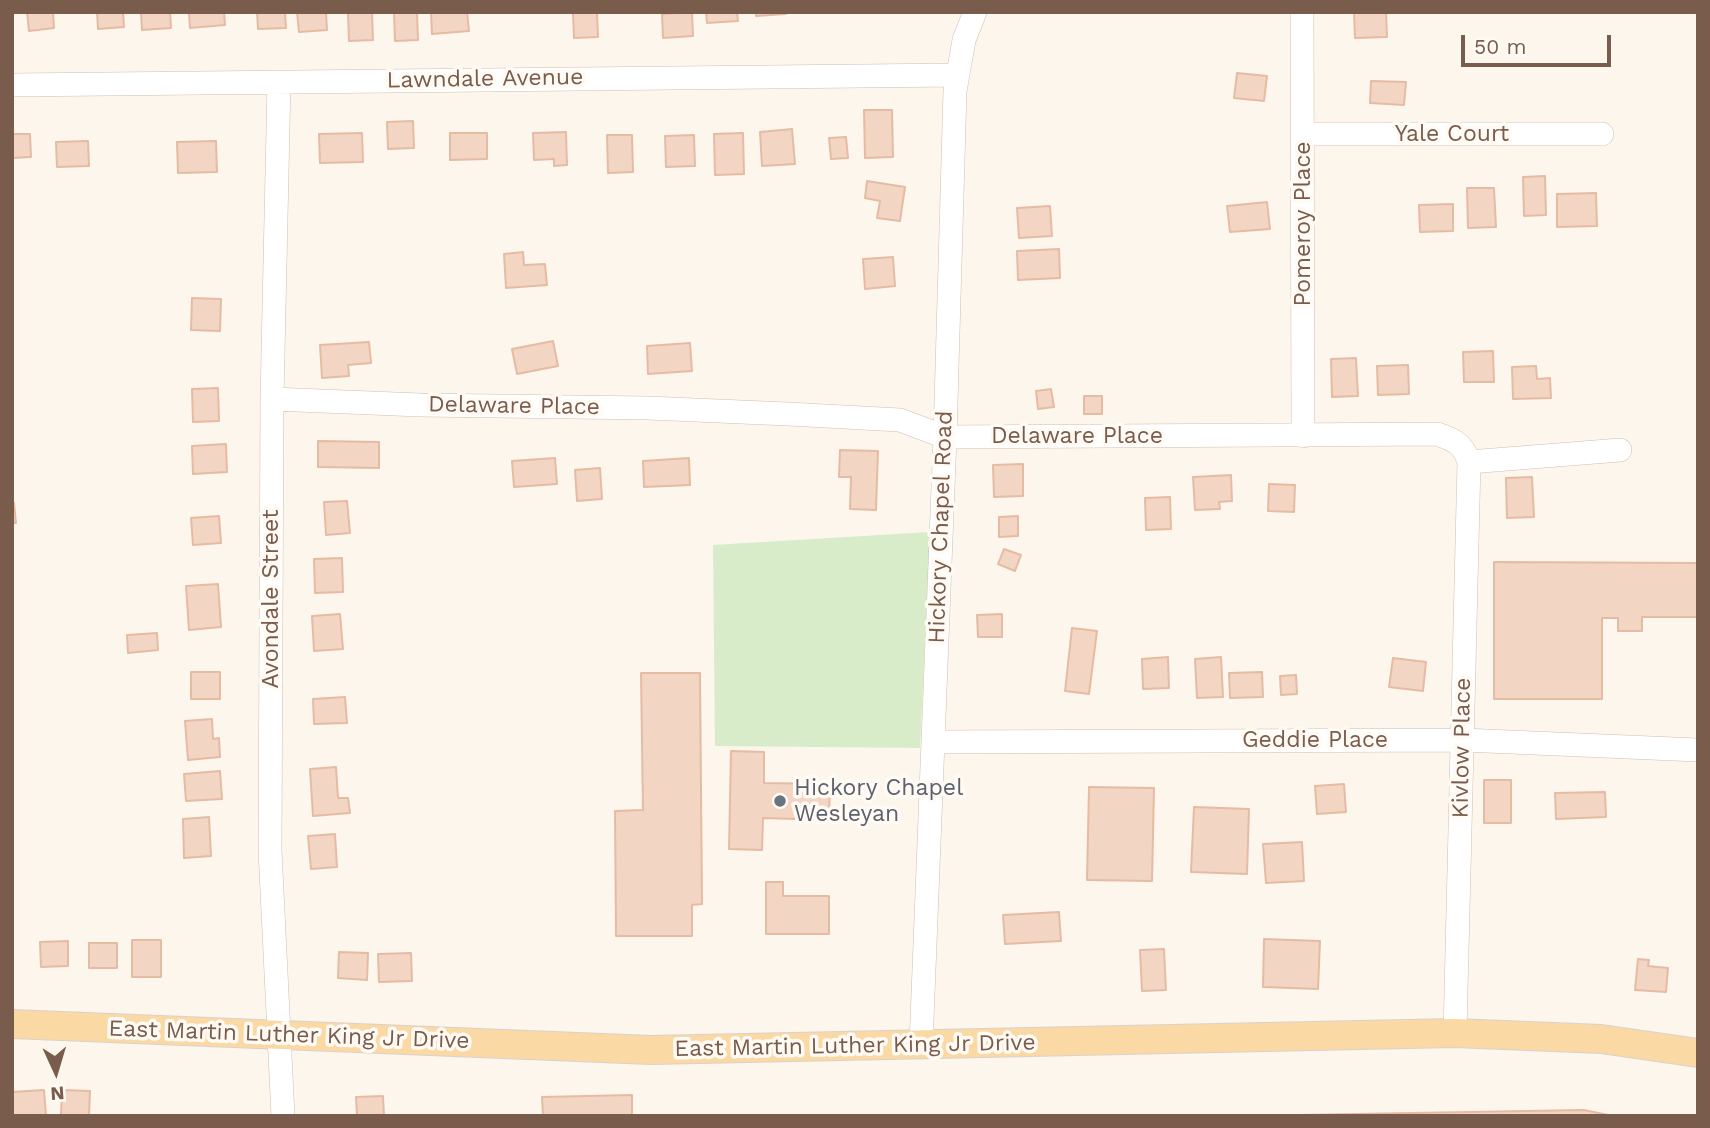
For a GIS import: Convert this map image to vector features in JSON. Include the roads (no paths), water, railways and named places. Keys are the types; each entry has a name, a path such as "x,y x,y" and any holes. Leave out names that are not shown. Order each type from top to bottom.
{"main road":[{"name":"East Martin Luther King Jr Drive","path":"12,1024 650,1050 1455,1033 1601,1039 1698,1053"}],"street":[{"name":"Hickory Chapel Road","path":"921,1045 957,75 964,40 975,12"},
{"name":"Pomeroy Place","path":"1302,12 1303,436"},
{"name":"Lawndale Avenue","path":"12,85 957,75"},
{"name":"Avondale Street","path":"279,82 272,399 270,850 283,1116"},
{"name":"Yale Court","path":"1302,134 1602,134"},
{"name":"Delaware Place","path":"272,399 420,405 648,408 900,420 945,437 1437,434 1455,440 1465,450 1469,462"},
{"path":"1469,462 1620,450"},
{"name":"Kivlow Place","path":"1455,1033 1469,462"},
{"name":"Geddie Place","path":"933,742 1463,740 1698,750"}],"place":[{"name":"Hickory Chapel Wesleyan","path":"780,801"}]}
